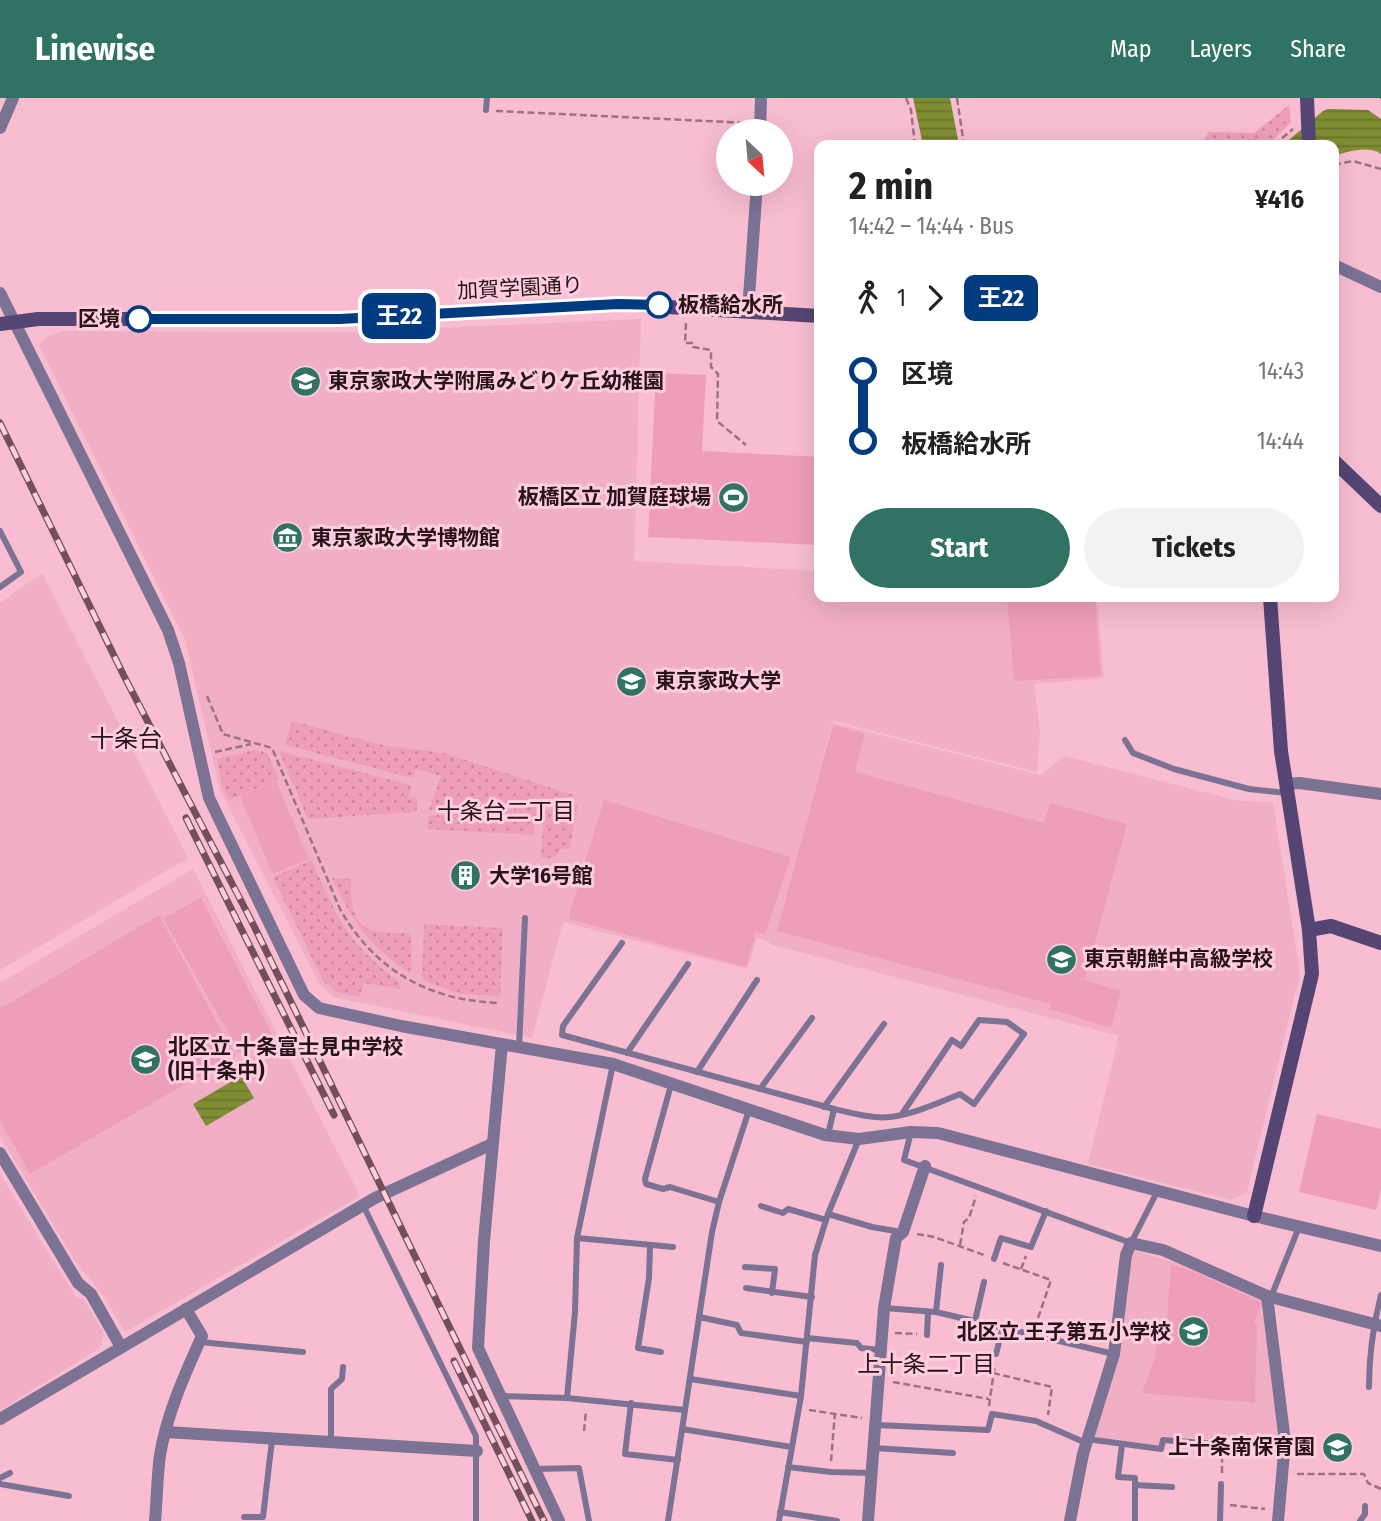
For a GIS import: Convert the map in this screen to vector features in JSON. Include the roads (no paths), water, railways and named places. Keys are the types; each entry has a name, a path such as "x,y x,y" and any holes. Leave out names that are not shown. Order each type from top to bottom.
{"street":[{"path":"0,128 13,98"},
{"path":"760,119 761,98"},
{"path":"1307,98 1302,123 1307,140"},
{"path":"748,311 756,196"},
{"path":"1339,267 1381,287"},
{"path":"0,293 7,323 168,630 179,663 209,798 304,995 319,1008 401,1026 612,1064 828,1135 859,1139 911,1132 938,1133 1157,1192 1381,1246"},
{"name":"加賀学園通り","path":"7,323 38,319 340,319 618,304 814,316"},
{"path":"1339,466 1381,506"},
{"path":"1254,1216 1312,974 1309,930 1281,751 1270,602"},
{"path":"1287,789 1299,783 1381,794"},
{"path":"1309,930 1331,926 1381,943"},
{"path":"502,1044 478,1348 559,1521"},
{"path":"0,1419 363,1205 413,1179 492,1144"},
{"path":"0,1153 78,1283 91,1294 121,1347"},
{"path":"868,1521 884,1308 895,1238 903,1232 925,1166"},
{"path":"1070,1521 1087,1441 1114,1354 1126,1255 1131,1243 1163,1250 1269,1296 1377,1325"},
{"path":"1269,1296 1285,1449 1278,1516"},
{"path":"155,1521 160,1455 178,1391 202,1336 186,1309"},
{"path":"166,1432 477,1451"}],"lane":[{"path":"486,98 486,110"},
{"path":"0,531 21,572 0,587"},
{"path":"1125,740 1133,752 1174,769 1249,789 1287,789"},
{"path":"519,1047 524,918"},
{"path":"622,943 563,1026 562,1035 863,1116 889,1117 902,1114 926,1108 960,1094 974,1104 1024,1034 1007,1022 979,1020 961,1045 952,1040 902,1114"},
{"path":"627,1053 688,964"},
{"path":"696,1072 757,981"},
{"path":"760,1089 812,1018"},
{"path":"824,1107 884,1024"},
{"path":"567,1398 575,1312 577,1238 612,1064"},
{"path":"671,1085 645,1179 646,1184 663,1189 670,1187 719,1202"},
{"path":"828,1135 834,1109"},
{"path":"668,1521 706,1262 719,1202 749,1110"},
{"path":"911,1132 904,1160 1131,1243 1157,1192"},
{"path":"779,1521 801,1396 815,1255 827,1217 859,1139"},
{"path":"363,1205 476,1436 476,1521"},
{"path":"761,1206 783,1213 788,1209 903,1232"},
{"path":"993,1259 1001,1238 1031,1247 1045,1211"},
{"path":"1269,1296 1299,1227"},
{"path":"577,1238 673,1247"},
{"path":"650,1246 649,1278 638,1348 660,1352"},
{"path":"927,1335 941,1265"},
{"path":"746,1266 775,1269 772,1293"},
{"path":"975,1321 984,1282"},
{"path":"746,1287 812,1297"},
{"path":"1369,1387 1369,1359 1381,1294"},
{"path":"884,1308 932,1312 1114,1354"},
{"path":"699,1317 737,1325 741,1333 857,1343 861,1348 881,1350"},
{"path":"996,1354 1003,1327"},
{"path":"200,1342 303,1352"},
{"path":"331,1443 331,1389 342,1379 343,1367"},
{"path":"690,1378 801,1396"},
{"path":"499,1396 587,1399 685,1410"},
{"path":"631,1403 625,1454 678,1460"},
{"path":"876,1422 988,1430 992,1414 1037,1421 1087,1441 1161,1449 1163,1440 1285,1449"},
{"path":"682,1429 791,1447"},
{"path":"244,1517 263,1517 272,1440"},
{"path":"1122,1445 1118,1477 1135,1478 1135,1521"},
{"path":"874,1448 953,1453"},
{"path":"788,1467 872,1473"},
{"path":"535,1469 579,1468 589,1521"},
{"path":"0,1478 10,1473"},
{"path":"0,1484 69,1496"},
{"path":"1220,1521 1221,1484"},
{"path":"1135,1485 1172,1487"},
{"path":"1360,1521 1365,1514 1365,1506"},
{"path":"780,1512 837,1521"}],"railway":[{"path":"0,423 124,676 252,922 544,1521"},
{"path":"186,818 334,1115"},
{"path":"454,1361 532,1521"}],"place":[{"name":"板橋給水所","path":"659,305"},
{"name":"区境","path":"139,319"},
{"name":"東京家政大学附属みどりケ丘幼稚園","path":"305,381"},
{"name":"板橋区立 加賀庭球場","path":"734,497"},
{"name":"東京家政大学博物館","path":"288,538"},
{"name":"東京家政大学","path":"632,681"},
{"name":"大学16号館","path":"466,876"},
{"name":"東京朝鮮中高級学校","path":"1061,959"},
{"name":"北区立 十条富士見中学校 (旧十条中)","path":"145,1059"},
{"name":"北区立 王子第五小学校","path":"1194,1332"},
{"name":"上十条南保育園","path":"1338,1447"}],"district":[{"name":"十条台","path":"126,739"},
{"name":"十条台二丁目","path":"506,811"},
{"name":"上十条二丁目","path":"926,1364"}]}
